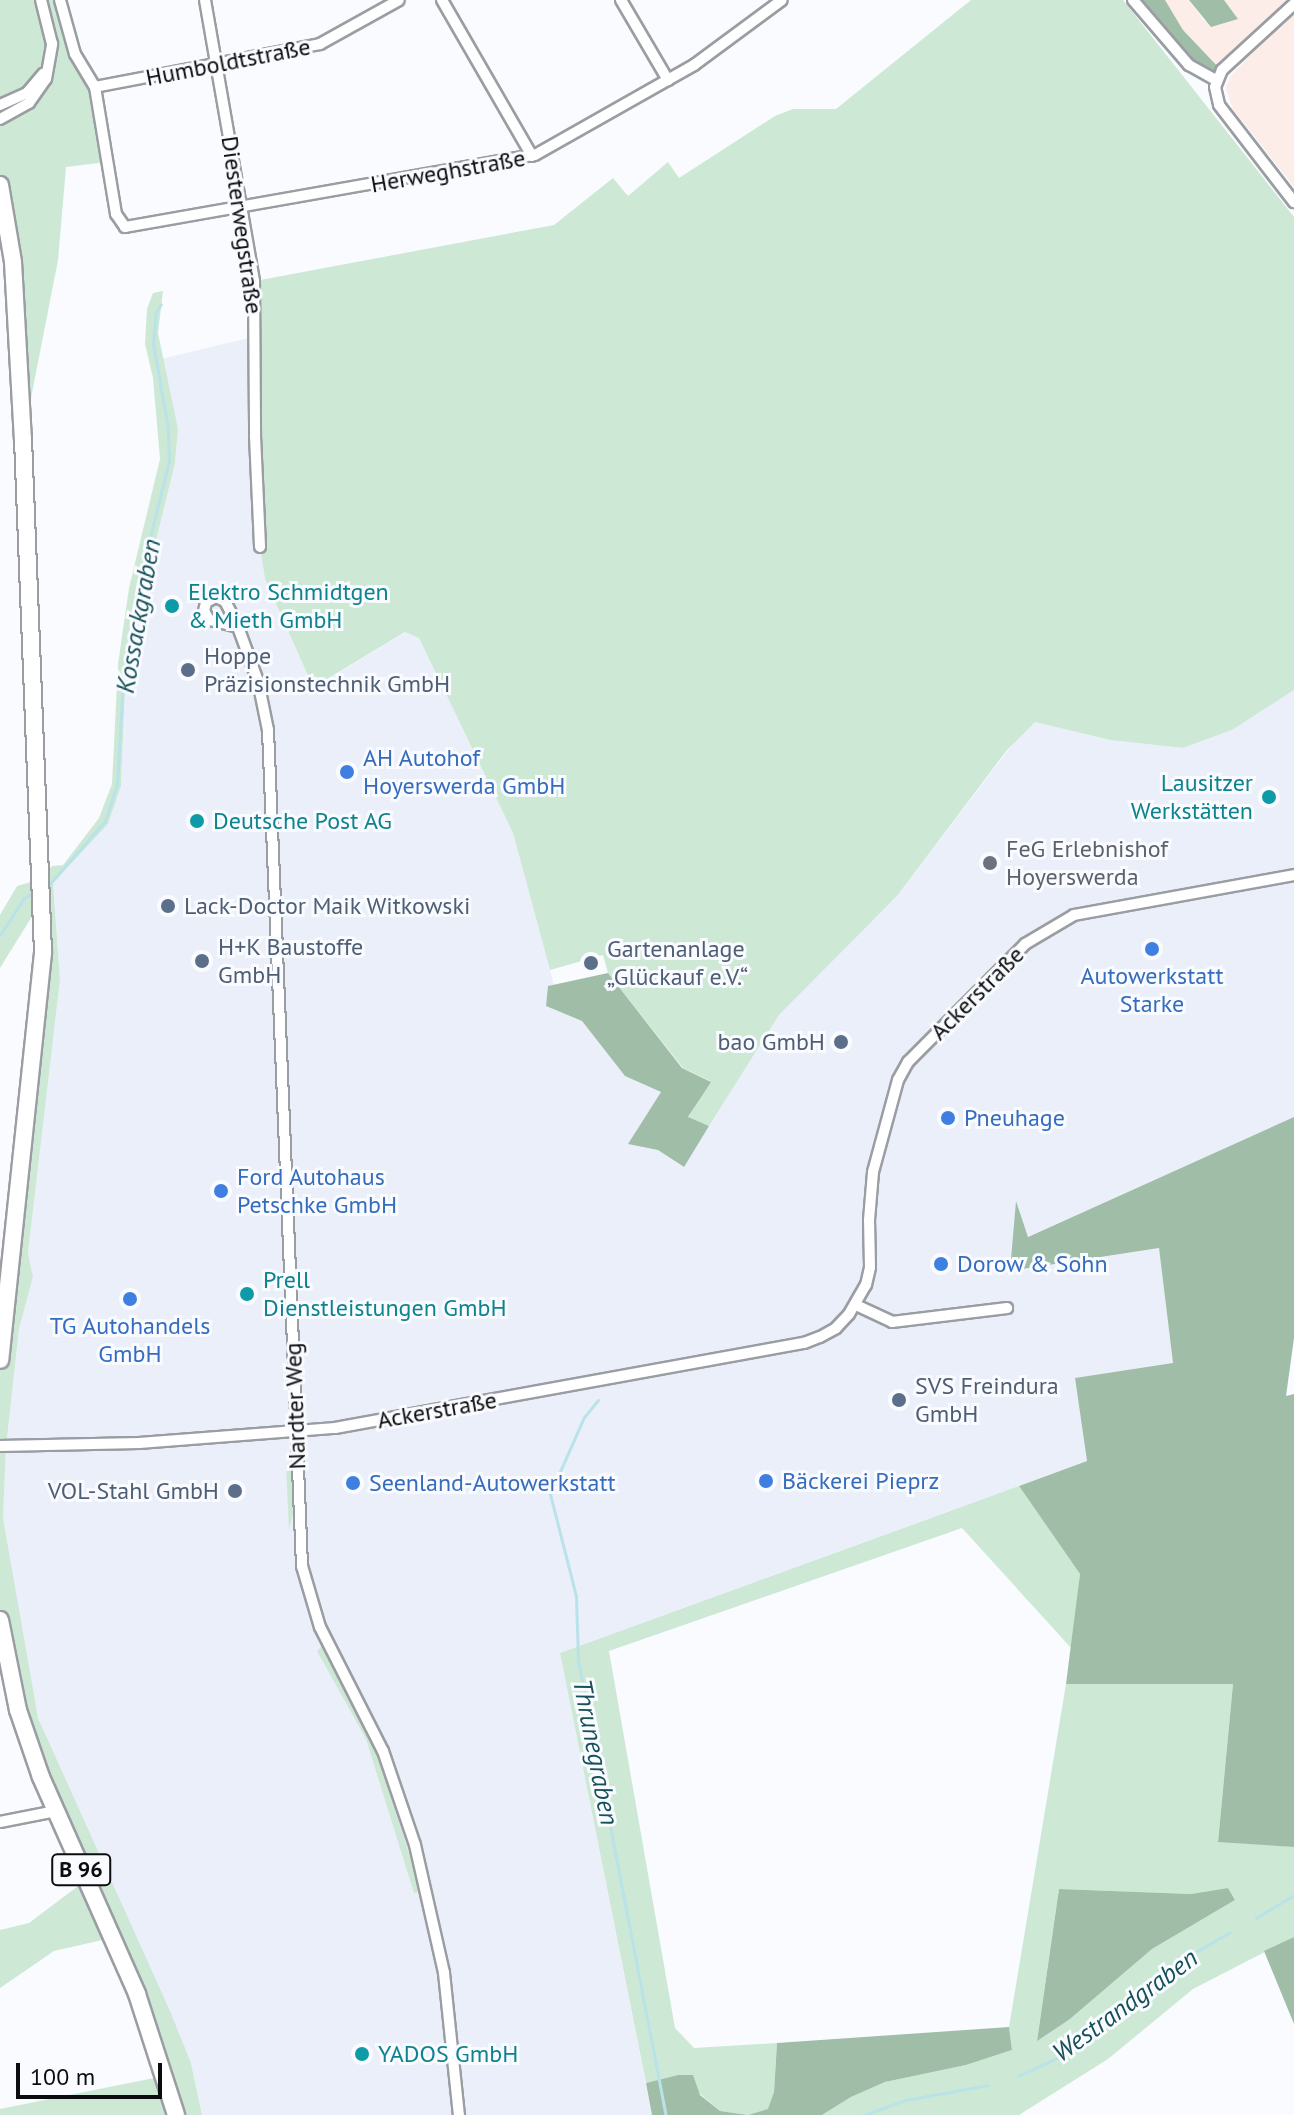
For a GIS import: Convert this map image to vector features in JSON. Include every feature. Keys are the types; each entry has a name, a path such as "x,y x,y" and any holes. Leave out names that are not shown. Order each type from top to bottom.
{"main road":[{"path":"0,185 13,262 33,638 42,900 38,1020 0,1360"},
{"name":"B 96","path":"0,1620 18,1710 56,1811 137,1994 176,2115"}],"street":[{"path":"0,119 17,111 40,92 49,66 52,44 41,0"},
{"path":"60,0 75,54 95,87"},
{"name":"Diesterwegstraße","path":"205,0 254,281 255,436 260,547"},
{"name":"Humboldtstraße","path":"95,87 320,44 399,0"},
{"path":"442,0 532,156"},
{"path":"621,0 668,80"},
{"name":"Herweghstraße","path":"95,87 116,214 121,224 132,227 532,156 668,80 727,42 782,0"},
{"path":"1133,0 1189,65 1216,80"},
{"path":"1294,4 1222,70 1216,80 1219,105 1294,202"},
{"path":"0,105 27,93 49,66"},
{"name":"Nardter Weg","path":"238,627 258,681 268,730 299,1542 305,1579 325,1639 383,1751 415,1845 444,1973 459,2115"},
{"name":"Ackerstraße","path":"0,1446 139,1443 335,1428 804,1343 836,1328 856,1305 870,1267 869,1220 873,1172 898,1080 908,1062 1025,944 1074,915 1294,875"},
{"path":"856,1305 875,1317 892,1322 1007,1308"},
{"path":"0,1822 56,1811"}],"shaded area":[{"path":"1165,0 1189,0 1204,21 1238,19 1224,0 1294,0 1221,70 1183,30"},
{"path":"1294,7 1294,187 1233,109 1226,89 1230,77"},
{"path":"257,336 260,547 265,579 310,680 320,684 406,632 419,638 513,833 554,985 548,987 546,1006 582,1021 625,1076 661,1092 628,1144 658,1150 683,1167 779,1015 897,896 1022,732 1035,722 1110,740 1183,748 1232,730 1294,690 1294,1117 1027,1237 1016,1204 1011,1271 1159,1248 1173,1364 1075,1378 1087,1461 560,1653 652,2115 202,2115 191,2063 38,1718 33,1698 3,1518 6,1447 19,1329 33,1277 28,1253 60,980 53,883 108,824 121,786 126,664 175,463 178,429 161,359"}],"green space":[{"path":"0,0 60,0 69,37 95,87 107,162 66,167 58,260 23,439 0,185 0,119 29,103 37,82 0,104"},
{"path":"971,0 1123,0 1294,217 1294,690 1232,730 1183,748 1110,740 1035,722 1007,750 897,896 779,1015 709,1126 688,1118 710,1081 683,1068 608,973 603,955 550,970 513,833 419,638 405,632 319,684 310,680 265,579 260,547 255,281 554,225 613,178 628,196 668,162 679,178 775,116 793,109 836,109"},
{"path":"1134,0 1165,0 1183,30 1221,70 1216,80 1199,73"},
{"path":"1189,0 1224,0 1238,19 1211,27"},
{"path":"163,291 158,333 178,429 175,463 126,664 121,786 108,824 53,883 60,980 28,1253 33,1277 19,1329 6,1447 3,1518 38,1718 170,2011 191,2063 202,2115 0,2115 0,2109 164,2076 111,1938 54,1951 0,1988 0,1930 29,1923 86,1880 41,1777 0,1619 0,1360 41,902 0,968 0,915 17,886 41,879 52,866 63,865 99,818 112,784 118,664 129,588 160,459 153,378 145,344 147,309 153,293"},
{"path":"608,973 682,1068 711,1082 688,1117 709,1126 684,1167 658,1150 628,1144 661,1092 625,1076 582,1021 546,1006 548,986"},
{"path":"1294,1117 1294,1338 1286,1396 1294,1394 1294,1847 1218,1842 1233,1684 1066,1684 1080,1574 1019,1486 1087,1461 1075,1378 1173,1363 1159,1248 1010,1271 1016,1201 1028,1237"},
{"path":"292,1460 295,1506 289,1529 286,1465"},
{"path":"1019,1486 1080,1574 1072,1649 962,1528 609,1651 675,2028 694,2048 777,2043 774,2092 769,2109 748,2115 720,2111 678,2075 646,2083 560,1653"},
{"path":"323,1645 370,1733 389,1781 389,1791 421,1891 414,1893 366,1739 317,1651"},
{"path":"1066,1684 1233,1684 1218,1841 1294,1847 1294,1937 1193,1989 1108,2059 1019,2115 822,2115 851,2097 885,2082 966,2065 1012,2050 1009,2027","holes":["1228,1888 1235,1900 1152,1949 1070,2019 1037,2040 1059,1889 1191,1894"]},
{"path":"1228,1888 1235,1900 1152,1949 1070,2019 1037,2041 1059,1889 1191,1894"},
{"path":"1294,1937 1294,2024 1264,1951"},
{"path":"1009,2027 1012,2050 966,2065 885,2082 851,2097 822,2115 748,2115 768,2109 774,2092 777,2043"},
{"path":"678,2075 693,2075 700,2095 720,2111 748,2115 652,2115 646,2083"}],"waterway":[{"name":"Kossackgraben","path":"46,888 105,821 117,785 124,664 137,590 169,461 168,428 153,344 156,312 161,304"},
{"name":"Kossackgraben","path":"0,935 24,898 35,892"},
{"name":"Thrunegraben","path":"598,1400 584,1417 550,1494 576,1596 578,1660 666,2115"},
{"name":"Westrandgraben","path":"1256,1918 1294,1895"},
{"name":"Westrandgraben","path":"1018,2076 1063,2055 1166,1969 1230,1932"},
{"name":"Westrandgraben","path":"864,2115 905,2100 988,2085"}],"place":[{"name":"Elektro Schmidtgen & Mieth GmbH","path":"172,606"},
{"name":"Hoppe Präzisionstechnik GmbH","path":"188,670"},
{"name":"AH Autohof Hoyerswerda GmbH","path":"347,772"},
{"name":"Lausitzer Werkstätten","path":"1269,797"},
{"name":"Deutsche Post AG","path":"197,821"},
{"name":"FeG Erlebnishof Hoyerswerda","path":"990,863"},
{"name":"Lack-Doctor Maik Witkowski","path":"168,906"},
{"name":"Autowerkstatt Starke","path":"1152,949"},
{"name":"H+K Baustoffe GmbH","path":"202,961"},
{"name":"Gartenanlage „Glückauf e.V.“","path":"591,963"},
{"name":"bao GmbH","path":"841,1042"},
{"name":"Pneuhage","path":"948,1118"},
{"name":"Ford Autohaus Petschke GmbH","path":"221,1191"},
{"name":"Dorow & Sohn","path":"941,1264"},
{"name":"Prell Dienstleistungen GmbH","path":"247,1294"},
{"name":"TG Autohandels GmbH","path":"130,1299"},
{"name":"SVS Freindura GmbH","path":"899,1400"},
{"name":"Bäckerei Pieprz","path":"766,1481"},
{"name":"Seenland-Autowerkstatt","path":"353,1483"},
{"name":"VOL-Stahl GmbH","path":"235,1491"},
{"name":"YADOS GmbH","path":"362,2054"}]}
